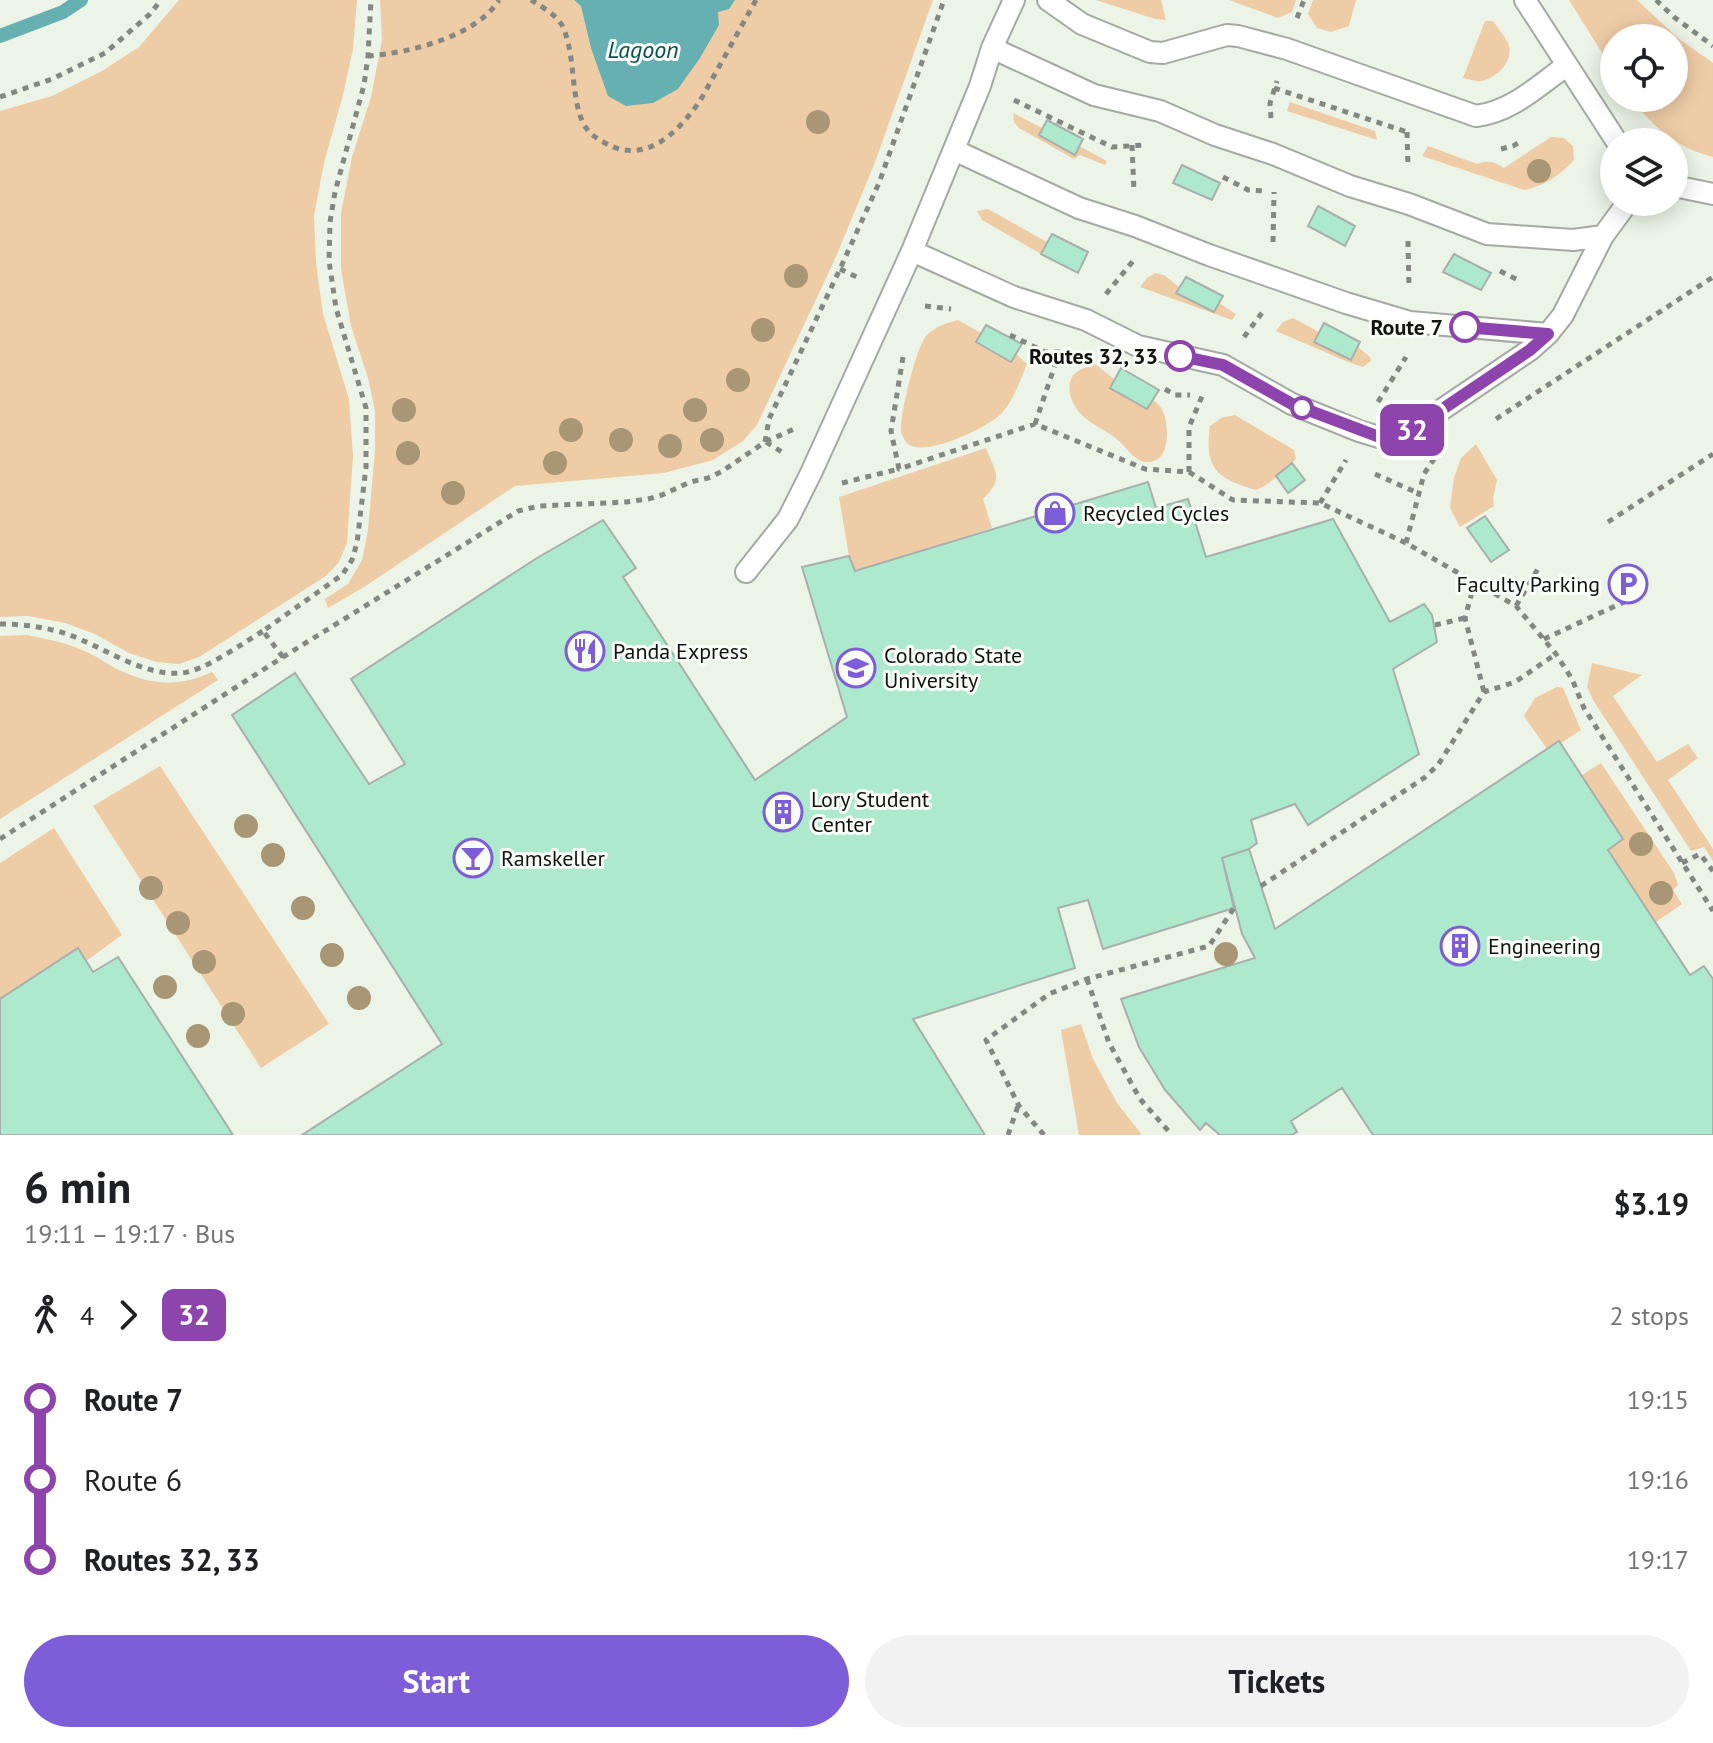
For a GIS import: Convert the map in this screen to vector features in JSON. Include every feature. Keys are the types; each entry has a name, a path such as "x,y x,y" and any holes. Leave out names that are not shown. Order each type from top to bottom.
{"lane":[{"path":"746,572 788,519 817,460 912,251 1014,0"},
{"path":"1048,0 1082,24 1150,52 1163,53 1227,35 1238,36 1287,49 1476,116 1507,107 1566,66"},
{"path":"1525,0 1608,128"},
{"path":"992,48 1094,95 1160,111 1350,186 1409,204 1487,234 1573,240 1603,236"},
{"path":"954,150 1079,208 1346,303 1410,322 1548,334"},
{"path":"1688,189 1713,194"},
{"path":"912,251 1014,297 1086,320 1138,346 1223,365 1292,404 1382,438 1399,437 1413,429 1530,350 1548,334 1563,315 1603,236 1618,216"}],"path":[{"path":"0,97 52,79 105,53 150,14 161,0"},
{"path":"0,624 38,626 68,634 136,665 162,672 184,673 263,631 342,575 352,560 357,543 366,467 366,408 336,308 329,261 330,222 364,85 371,0"},
{"path":"368,56 413,48 468,28 499,0"},
{"path":"531,0 561,24 569,47 575,94 584,124 592,136 609,146 631,152 661,142 690,115 756,0"},
{"path":"0,839 518,511 539,506 648,499 721,472 765,442 769,419 879,183 944,0"},
{"path":"1189,472 1189,427 1201,396 1268,304 1273,277 1270,103 1304,0"},
{"path":"1656,0 1713,46"},
{"path":"1035,424 1055,365 1134,259 1132,145"},
{"path":"840,269 866,282"},
{"path":"1486,425 1713,277"},
{"path":"899,469 891,431 904,356"},
{"path":"851,481 899,469 1035,424 1145,469 1189,472 1233,500 1320,503 1406,543 1516,606 1544,639 1572,679 1584,708 1712,908"},
{"path":"765,442 791,458"},
{"path":"1406,543 1424,474 1432,460 1446,451"},
{"path":"1608,522 1713,454"},
{"path":"1320,503 1342,466"},
{"path":"1516,606 1539,567"},
{"path":"1475,581 1465,618 1484,692"},
{"path":"1544,639 1624,602"},
{"path":"1435,625 1465,618"},
{"path":"263,631 283,657"},
{"path":"1261,886 1424,778 1438,765 1484,692 1515,682 1556,654"},
{"path":"1682,863 1700,854 1713,871"},
{"path":"1044,1135 1019,1106 986,1040 1049,994 1087,979 1209,946 1234,908"},
{"path":"1087,979 1109,1043 1140,1099 1172,1135"},
{"path":"1008,1135 1019,1106"}],"shaded area":[{"name":"Colorado State University","path":"0,0 1713,0 1713,1135 0,1135"},
{"path":"179,0 357,0 353,49 314,216 323,314 349,399 353,456 347,543 339,562 326,576 199,657 179,664 157,662 129,653 95,634 65,623 28,616 0,617 0,111 52,96 102,71 139,47"},
{"path":"380,0 933,0 874,165 835,259 757,425 743,441 713,460 664,473 515,486 328,608 325,599 348,584 362,560 368,530 375,450 375,411 351,326 341,269 341,213 352,157 371,97 382,40"},
{"path":"1096,0 1161,0 1166,20 1155,19"},
{"path":"1229,0 1296,0 1292,12 1278,18"},
{"path":"1313,0 1356,0 1349,26 1331,32 1317,28 1308,14"},
{"path":"1569,0 1637,0 1663,24 1600,24 1600,50"},
{"path":"1485,21 1493,21 1506,40 1509,56 1504,67 1488,79 1463,78"},
{"path":"1688,45 1713,63 1713,157 1688,148 1688,128 1659,128 1643,112 1688,112"},
{"path":"1290,102 1375,131 1377,140 1287,111"},
{"path":"1013,113 1042,128 1039,135 1079,146 1107,161 1105,165 1080,155 1074,159 1019,128 1014,122"},
{"path":"1551,137 1564,138 1573,146 1574,160 1552,179 1524,190 1422,156 1428,146 1477,164 1491,162 1504,168"},
{"path":"988,209 1047,242 1041,254 982,220 977,211"},
{"path":"1155,273 1164,275 1180,288 1177,294 1214,312 1219,303 1236,314 1232,320 1140,287"},
{"path":"1293,318 1319,332 1314,342 1351,360 1358,347 1371,361 1363,367 1276,331 1283,322"},
{"path":"958,320 981,333 976,342 1010,362 1016,354 1027,364 1010,402 995,419 955,440 915,447 904,439 901,424 918,354 929,333"},
{"path":"1095,364 1114,379 1111,387 1147,409 1153,400 1162,410 1166,441 1162,454 1156,460 1146,462 1137,459 1117,439 1090,422 1077,409 1069,386 1073,375"},
{"path":"1235,415 1294,450 1296,459 1256,490 1223,476 1216,470 1209,453 1210,426 1221,418"},
{"path":"1476,444 1497,480 1494,506 1460,527 1450,508 1454,478 1461,458"},
{"path":"986,448 996,475 994,486 983,499 992,528 855,571 849,556 839,497"},
{"path":"27,635 75,647 127,674 151,681 187,681 212,672 218,680 0,819 0,636"},
{"path":"1592,663 1642,675 1613,696 1657,762 1688,744 1698,758 1668,780 1713,849 1713,861 1704,847 1691,851 1593,700 1587,687"},
{"path":"1557,687 1563,688 1581,730 1547,749 1524,716 1535,698"},
{"path":"1601,763 1674,873 1678,885 1673,890 1682,904 1656,922 1608,850 1623,839 1582,775"},
{"path":"160,766 329,1024 261,1068 93,806"},
{"path":"54,828 122,935 86,961 77,948 0,999 0,863"},
{"path":"1081,1024 1093,1059 1117,1103 1142,1135 1079,1135 1061,1030"}],"water":[{"name":"Lagoon","path":"574,0 735,0 729,9 718,12 719,25 678,89 653,103 626,106 608,96 591,48 581,6"}],"building":[{"path":"1047,120 1083,139 1075,155 1039,135"},
{"path":"1182,165 1220,183 1212,200 1173,183"},
{"path":"1318,206 1355,226 1345,246 1308,226"},
{"path":"1052,234 1088,252 1078,273 1041,254"},
{"path":"1454,254 1491,273 1481,290 1443,272"},
{"path":"1186,277 1223,296 1214,312 1176,293"},
{"path":"1324,323 1360,342 1351,360 1314,342"},
{"path":"986,325 1022,344 1011,362 976,342"},
{"path":"1121,368 1159,390 1147,409 1110,388"},
{"path":"1292,463 1305,480 1288,493 1276,476"},
{"name":"Lory Student Center","path":"1148,482 1156,508 1188,499 1206,557 1333,519 1390,622 1424,604 1432,615 1437,642 1393,669 1419,754 1308,825 1295,804 1251,820 1257,843 1222,858 1234,908 1103,949 1088,900 1058,908 1075,968 913,1019 985,1135 302,1135 442,1044 232,715 295,673 369,784 405,764 351,679 537,558 603,520 636,568 623,577 755,780 847,717 802,567 849,556 855,571"},
{"path":"1485,516 1509,550 1491,562 1467,528"},
{"name":"Engineering","path":"1559,741 1623,839 1608,850 1690,975 1704,966 1713,979 1713,1135 1373,1135 1342,1088 1291,1121 1297,1132 1292,1135 1220,1135 1206,1123 1200,1130 1165,1090 1139,1047 1121,999 1255,958 1242,934 1222,858 1249,849 1275,929"},
{"path":"78,948 93,972 118,957 233,1135 0,1135 0,999"}],"waterway":[{"path":"0,36 63,12 81,0"}],"bus line":[{"name":"32","path":"1180,356 1223,365 1292,404 1359,431 1382,438 1399,437 1530,350 1548,334 1465,327"}],"place":[{"name":"Route 7","path":"1465,327"},
{"name":"Routes 32, 33","path":"1180,356"},
{"name":"Recycled Cycles","path":"1055,513"},
{"name":"Faculty Parking","path":"1628,584"},
{"name":"Panda Express","path":"585,651"},
{"name":"Colorado State University","path":"856,668"},
{"name":"Lory Student Center","path":"783,812"},
{"name":"Ramskeller","path":"473,858"},
{"name":"Engineering","path":"1460,946"}]}
